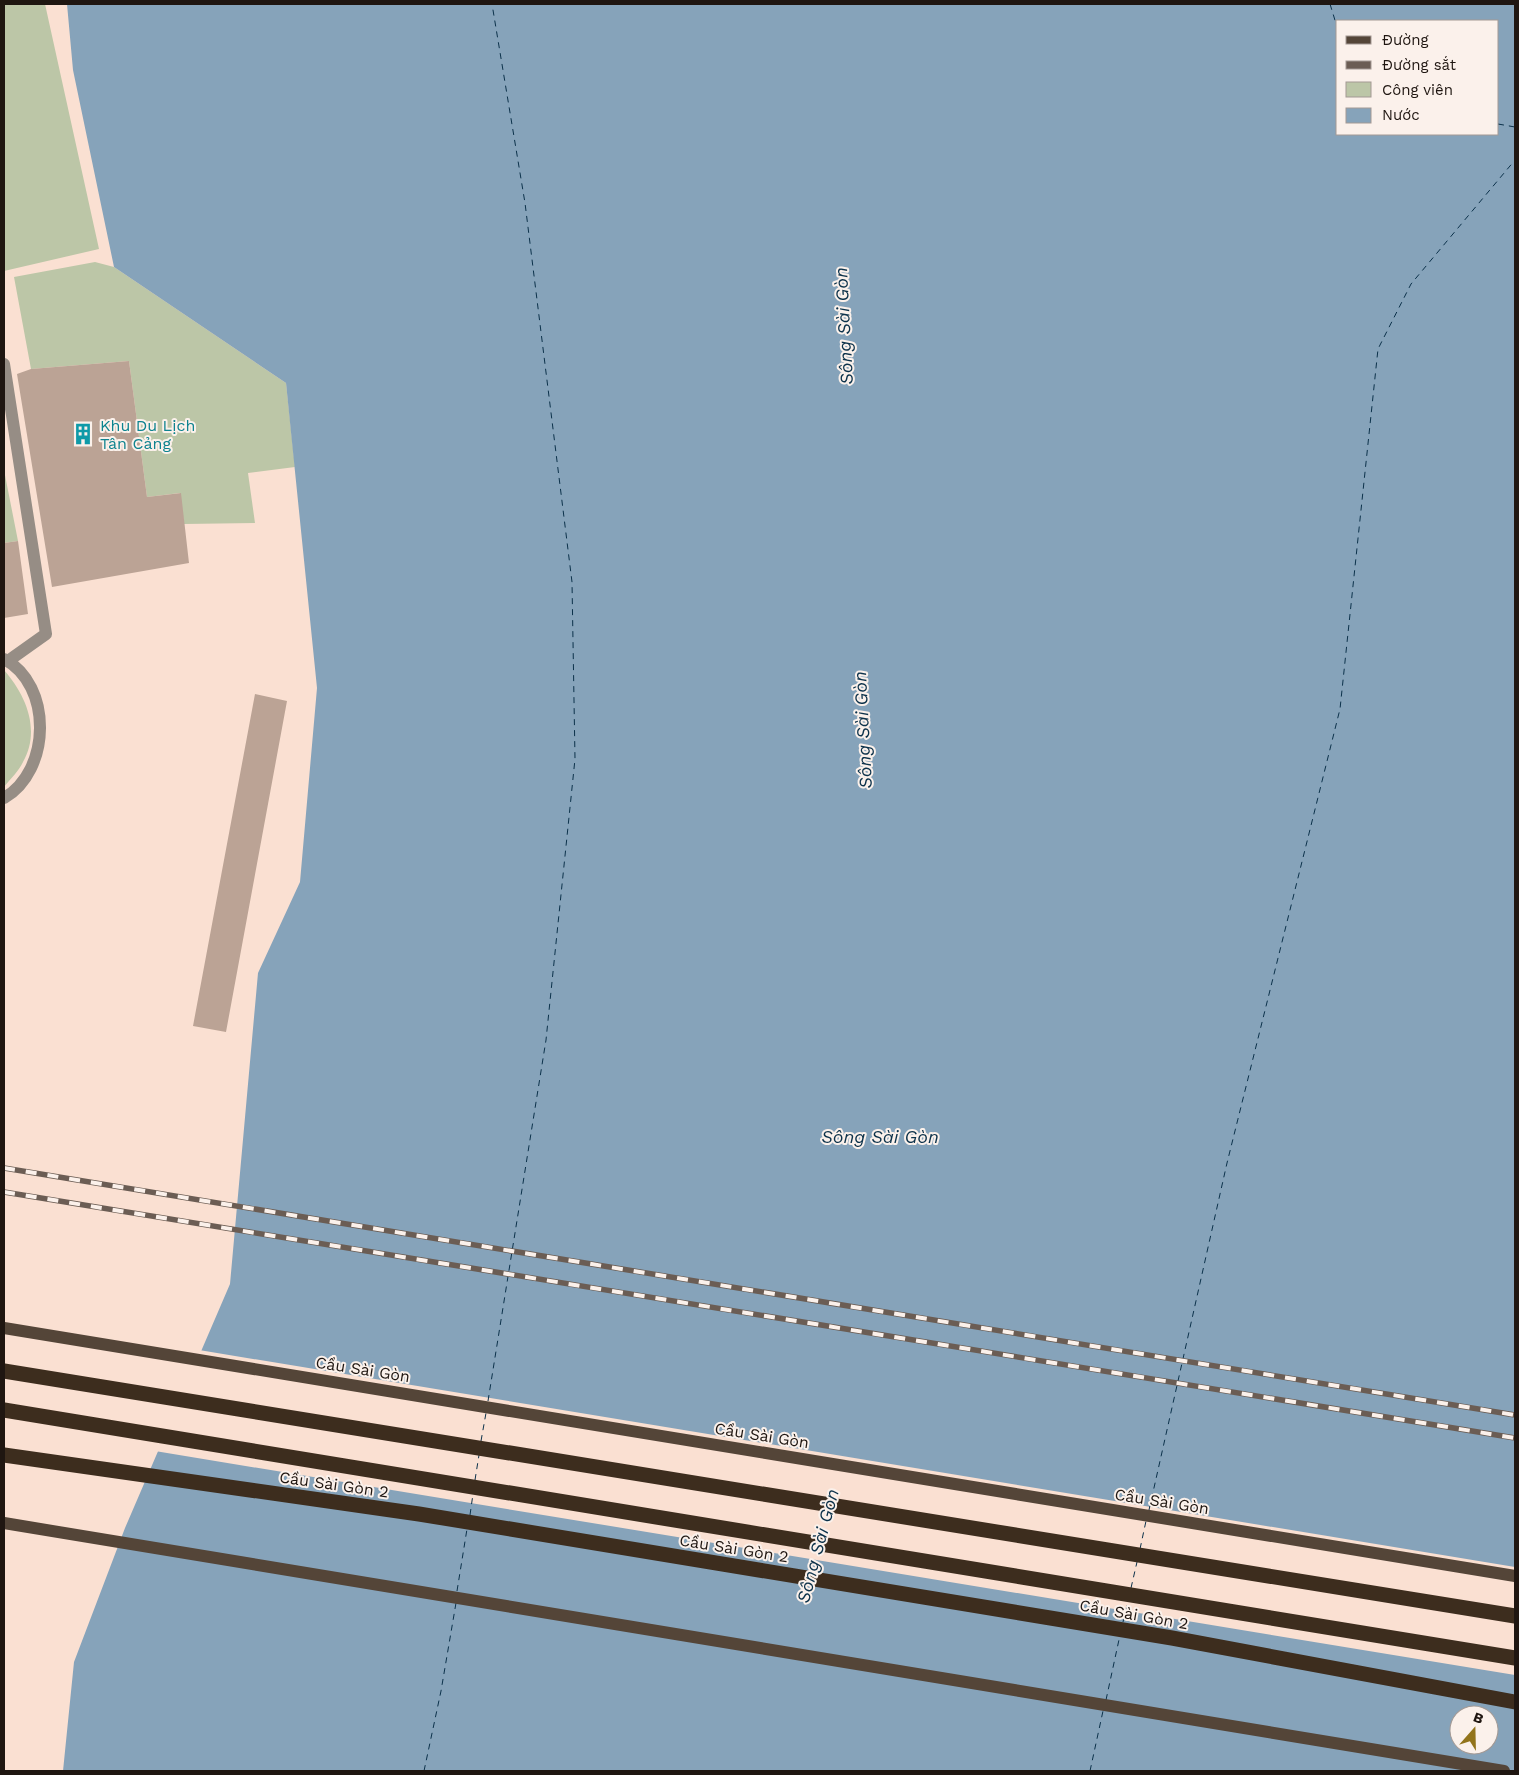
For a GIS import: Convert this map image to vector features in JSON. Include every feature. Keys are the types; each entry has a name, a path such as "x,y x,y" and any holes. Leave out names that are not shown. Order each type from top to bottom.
{"highway":[{"path":"4,1371 1515,1616"},
{"path":"4,1410 1515,1658"},
{"name":"Cầu Sài Gòn 2","path":"4,1455 477,1524 1172,1638 1515,1702"}],"main road":[{"name":"Cầu Sài Gòn","path":"4,1328 1515,1576"},
{"path":"4,1522 1504,1771"}],"lane":[{"path":"4,364 46,634 6,660 27,682 39,709 40,739 32,767 10,794 4,798"}],"green space":[{"path":"4,4 45,4 99,249 4,271"},
{"path":"95,262 114,267 286,383 295,467 248,473 255,523 184,524 180,493 147,497 129,361 31,369 14,277"},
{"path":"4,470 18,541 4,543"},
{"path":"4,670 19,690 24,702 31,725 31,738 21,765 4,787"}],"water":[{"name":"Sông Sài Gòn","path":"67,4 1515,4 1515,1771 63,1771 74,1662 125,1528 230,1284 258,973 300,882 317,688 286,383 114,267 73,70"}],"pier":[{"path":"199,1350 1515,1567 1515,1675 155,1451"}],"building":[{"name":"Khu Du Lịch Tân Cảng","path":"129,361 147,497 181,493 189,563 52,587 17,374 31,369"},
{"path":"18,541 28,614 4,618 4,543"},
{"path":"255,694 287,701 226,1032 193,1026"}],"ferry route":[{"path":"488,1401 546,1040 575,759 572,582 525,203 492,4"},
{"path":"1330,4 1336,24"},
{"path":"1499,124 1515,127"},
{"path":"1149,1510 1227,1163 1340,709 1378,349 1411,284 1515,160"},
{"path":"481,1441 486,1413"},
{"path":"475,1480 479,1455"},
{"path":"470,1515 473,1494"},
{"path":"1140,1549 1146,1521"},
{"path":"457,1591 467,1529"},
{"path":"1131,1588 1137,1562"},
{"path":"1123,1622 1128,1601"},
{"path":"424,1771 441,1691 456,1603"},
{"path":"1106,1700 1120,1635"},
{"path":"1090,1771 1103,1711"}],"railway":[{"path":"4,1168 1515,1415"},
{"path":"4,1192 1515,1438"}],"place":[{"name":"Khu Du Lịch Tân Cảng","path":"83,434"}]}
